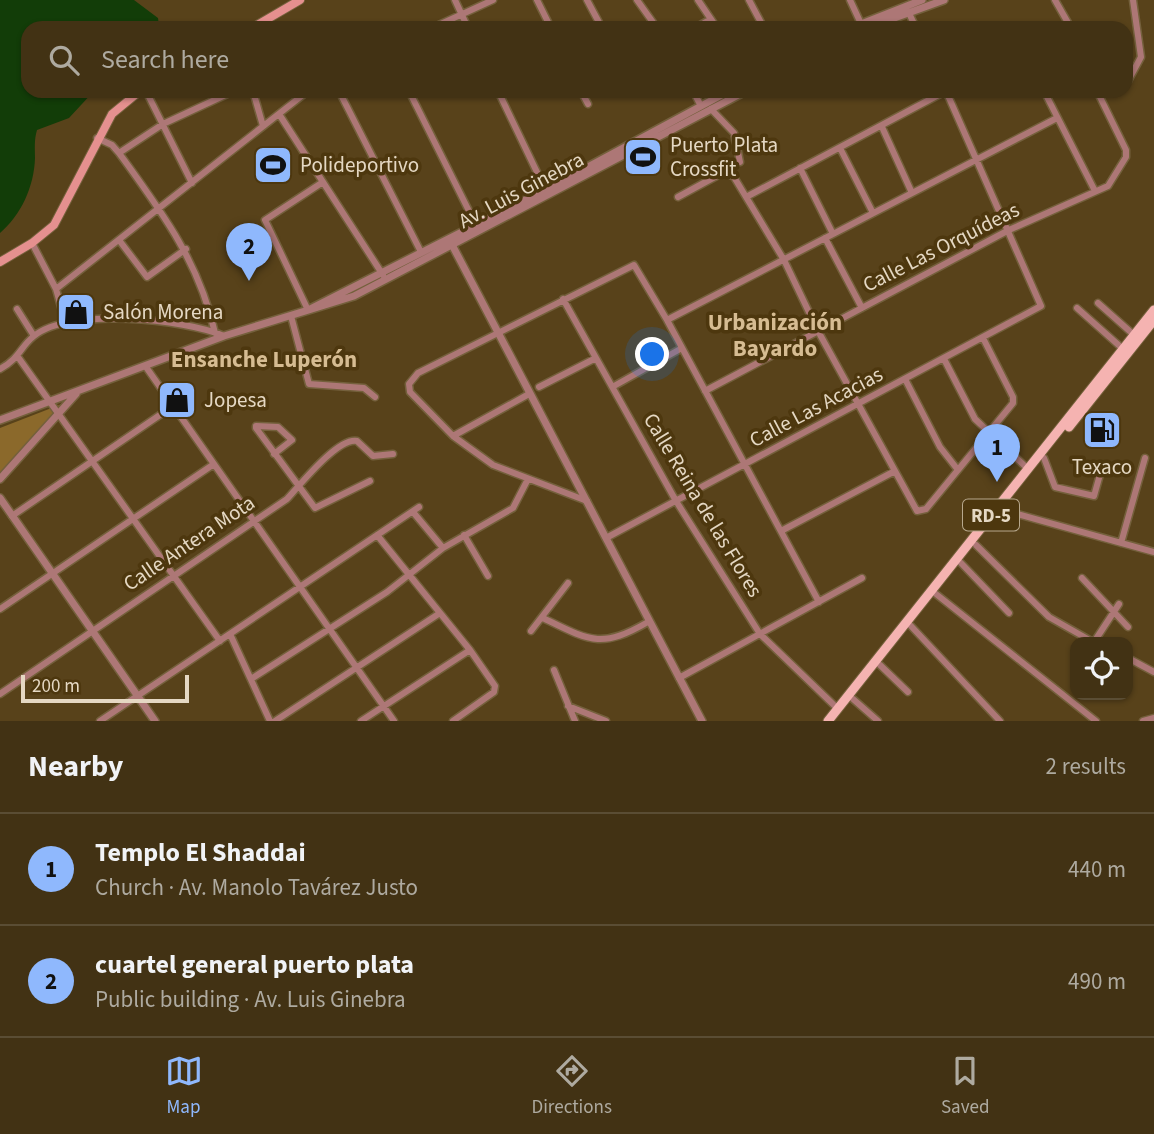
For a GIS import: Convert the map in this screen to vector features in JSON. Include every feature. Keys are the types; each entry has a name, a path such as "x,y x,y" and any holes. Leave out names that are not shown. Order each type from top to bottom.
{"main road":[{"path":"264,21 300,0"},
{"path":"0,262 45,234 63,211 96,138 112,114 131,98"},
{"name":"RD-5","path":"835,721 1150,327 1154,310"},
{"name":"RD-5","path":"828,721 1134,335 1150,327"}],"street":[{"path":"454,0 465,21"},
{"path":"445,21 493,0"},
{"path":"537,0 548,21"},
{"path":"587,0 599,21"},
{"path":"637,0 652,21"},
{"path":"698,0 711,19 707,21"},
{"path":"749,0 760,21"},
{"path":"850,0 861,21"},
{"path":"876,21 922,0"},
{"path":"910,6 944,0"},
{"path":"1055,0 1067,21"},
{"path":"1133,0 1141,57 1133,71"},
{"path":"150,98 192,183"},
{"path":"119,153 163,124 219,98"},
{"path":"255,98 263,127"},
{"path":"56,289 299,98"},
{"path":"343,98 421,252"},
{"path":"412,98 477,228"},
{"path":"501,98 547,193"},
{"path":"585,98 588,104"},
{"path":"697,98 701,106"},
{"name":"Av. Luis Ginebra","path":"547,193 716,98"},
{"name":"Av. Luis Ginebra","path":"308,310 421,252 547,193 732,98"},
{"path":"748,196 934,98"},
{"path":"949,98 1009,230"},
{"path":"1047,98 1095,191"},
{"name":"Calle Las Orquídeas","path":"705,391 1009,230 1108,186 1126,157 1100,98"},
{"path":"710,109 734,133 740,162"},
{"path":"279,114 386,280"},
{"path":"667,320 1057,118"},
{"path":"882,127 912,193"},
{"path":"96,138 111,145 119,153 186,249 209,307 215,333"},
{"path":"840,148 873,213"},
{"path":"800,168 833,234"},
{"path":"678,197 724,172 731,174 748,196 857,404 915,508 921,512 1010,407 1013,397 983,338"},
{"path":"308,310 265,220 323,182"},
{"name":"Av. Luis Ginebra","path":"0,420 146,368 224,336 354,296 452,247 477,228"},
{"name":"Calle Las Acacias","path":"606,538 1041,306 1009,230"},
{"path":"825,238 862,308"},
{"path":"449,239 702,721"},
{"path":"119,240 147,277 186,249"},
{"path":"32,243 56,289 65,321"},
{"path":"587,501 493,465 453,436 410,392 409,384 414,375 634,265 667,320 819,602"},
{"name":"Calle Reina de las Flores","path":"563,299 676,501 760,634 838,709"},
{"path":"1098,303 1134,335"},
{"path":"1077,308 1123,349"},
{"path":"17,309 34,336"},
{"path":"291,316 309,384 364,388 375,397"},
{"path":"0,369 18,357 34,336 65,321 148,320 203,328 224,336"},
{"path":"614,386 682,348"},
{"path":"18,357 220,641"},
{"path":"539,387 596,358"},
{"path":"944,359 975,419 1028,470"},
{"path":"146,368 394,721"},
{"path":"905,379 940,447 958,470"},
{"path":"0,479 57,412 79,391"},
{"path":"453,436 529,394"},
{"path":"12,516 173,406"},
{"path":"274,454 292,440 278,427 256,426 274,454 298,488 317,508 370,481"},
{"name":"Calle Antera Mota","path":"0,694 287,499 317,466 350,440 357,441 373,456 393,454"},
{"path":"1044,458 1055,486 1094,496"},
{"path":"1121,543 1145,458"},
{"path":"0,609 214,464"},
{"path":"781,531 895,471"},
{"path":"1093,507 1101,471"},
{"path":"251,679 409,574 443,548 516,505 528,479"},
{"path":"0,498 155,721"},
{"path":"100,721 416,510 443,548"},
{"path":"1003,510 1154,552"},
{"path":"377,535 470,650 495,690 453,721"},
{"path":"464,535 488,576"},
{"path":"976,545 1049,617 1084,637"},
{"path":"961,563 1009,613"},
{"path":"679,678 862,578"},
{"path":"1082,578 1128,628"},
{"path":"531,631 568,583"},
{"path":"936,594 1096,721"},
{"path":"1096,637 1119,604"},
{"path":"230,634 273,721 440,612"},
{"path":"543,618 576,633 604,641 625,635 648,622"},
{"path":"911,626 1000,721"},
{"path":"361,721 470,650"},
{"path":"1133,662 1154,672"},
{"path":"880,665 908,692"},
{"path":"554,670 575,721"},
{"path":"853,699 878,721"},
{"path":"568,706 607,721"},
{"path":"465,713 470,721"},
{"path":"1143,721 1154,718"}],"shaded area":[{"path":"0,0 134,0 158,21 21,21 21,98 88,98 69,118 37,130 34,169 29,190 14,218 0,233"},
{"path":"67,402 0,477 0,428"}],"place":[{"name":"Puerto Plata Crossfit","path":"643,157"},
{"name":"Polideportivo","path":"273,165"},
{"name":"cuartel general puerto plata","path":"249,281"},
{"name":"Salón Morena","path":"76,312"},
{"name":"Jopesa","path":"177,400"},
{"name":"Texaco","path":"1102,430"},
{"name":"Templo El Shaddai","path":"997,482"}],"district":[{"name":"Urbanización Bayardo","path":"775,335"},
{"name":"Ensanche Luperón","path":"264,359"}]}
